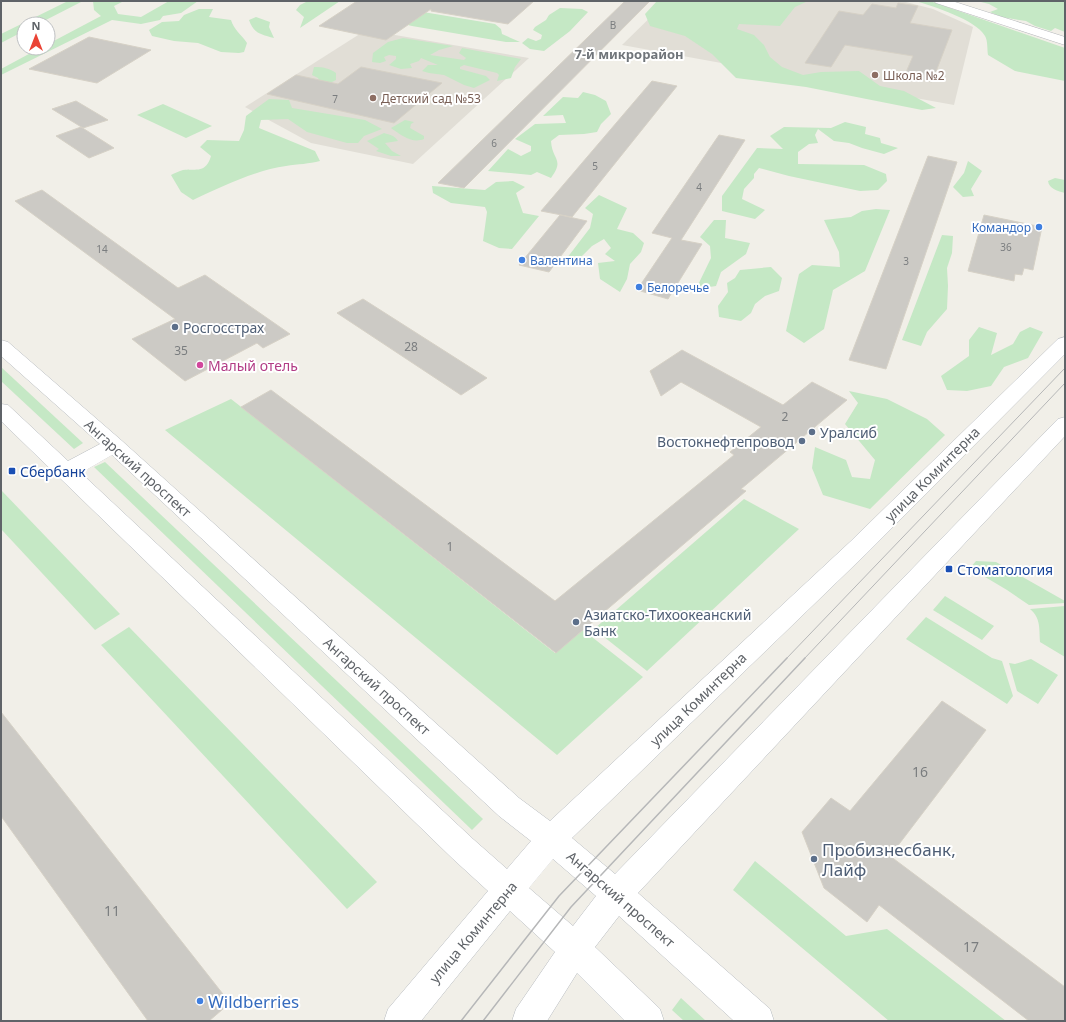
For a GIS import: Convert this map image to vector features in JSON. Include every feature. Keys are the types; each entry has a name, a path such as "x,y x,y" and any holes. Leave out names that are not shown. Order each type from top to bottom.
{"street":[{"path":"940,1 1065,41"},
{"name":"улица Коминтерна","path":"400,1021 551,839 859,546 1065,343"},
{"name":"Ангарский проспект","path":"1,346 114,445 509,807 617,893 758,1021"},
{"path":"1,410 463,849 575,949 648,1021"},
{"path":"528,1021 575,949 617,893 1065,424"},
{"path":"66,472 114,445"}],"shaded area":[{"name":"Школа №2","path":"667,1 902,1 933,9 973,27 954,105 622,45"},
{"name":"Детский сад №53","path":"366,30 529,58 413,164 311,143 245,107"}],"green space":[{"path":"68,1 83,1 54,16 38,16"},
{"path":"93,1 124,1 114,6 118,14 141,17 169,1 198,1 181,13 163,16 160,20 141,24 112,20 56,48 56,40 101,16 94,10"},
{"path":"308,1 340,1 300,28 304,17 296,10 300,5"},
{"path":"657,1 808,1 795,7 780,26 739,24 737,29 754,35 764,45 770,57 782,67 803,75 821,72 859,71 880,86 904,91 936,108 922,110 806,87 736,78 712,54 685,36 650,26 645,14"},
{"path":"916,1 930,1 1065,48 1065,81 1015,71 988,55 986,38 973,24 954,14"},
{"path":"977,1 1065,1 1065,32 1055,28 1051,31 1035,26 1026,21 1001,17 990,12 998,9 989,4"},
{"path":"399,8 495,24 501,29 502,34 520,42 506,42 412,26 382,19"},
{"path":"560,8 582,9 588,12 570,31 544,51 530,49 522,43 528,38 536,41 541,39 542,35 533,30 546,20 549,15"},
{"path":"199,9 213,9 209,17 231,20 247,43 244,52 221,52 198,43 174,41 152,36 149,30 162,22 179,21 184,15"},
{"path":"256,17 270,22 269,27 274,38 258,33 253,28 249,20"},
{"path":"16,27 16,35 1,43 1,34"},
{"path":"403,38 453,46 439,50 430,55 464,60 466,58 459,53 462,48 521,59 515,67 511,78 497,81 499,75 497,73 464,65 460,67 460,69 486,76 490,80 474,88 464,85 444,75 422,71 428,65 438,65 421,58 419,61 410,64 412,68 401,69 389,65 396,59 396,56 389,55 384,57 386,61 380,63 372,62 373,53 388,42"},
{"path":"25,56 39,56 1,75 1,69"},
{"path":"314,67 326,68 333,71 336,73 336,80 328,84 321,84 318,78 312,75"},
{"path":"583,92 595,95 606,101 611,114 601,124 597,132 559,135 551,141 553,152 557,160 557,167 551,178 537,172 531,175 488,171 508,149 521,156 531,151 531,146 515,139 535,124 566,123 563,115 543,116 563,97 578,98"},
{"path":"269,99 289,100 292,108 365,120 382,129 364,136 358,143 347,143 307,132 288,119 261,120 259,128 315,151 320,161 263,171 193,200 181,192 171,175 178,171 204,168 211,156 200,147 207,140 239,141 244,130 246,116"},
{"path":"163,104 212,126 186,138 137,115"},
{"path":"405,120 414,122 411,124 410,128 424,136 424,139 411,140 391,128"},
{"path":"845,122 866,127 865,134 880,138 881,143 898,148 884,154 849,143 834,141 818,129 815,135 818,143 809,144 798,152 798,164 864,165 886,174 887,181 878,190 860,191 759,168 754,174 754,178 744,189 742,199 765,210 755,219 722,211 722,196 757,148 783,149 770,136 784,127 831,128"},
{"path":"384,133 393,136 398,141 385,143 392,151 401,156 391,156 376,151 379,149 367,141"},
{"path":"968,161 982,171 971,189 974,196 963,197 953,187 964,173"},
{"path":"1055,178 1065,180 1065,193 1050,186 1048,181"},
{"path":"513,181 525,187 516,193 523,213 539,216 512,249 499,248 483,241 487,212 485,207 451,203 433,193 432,186 485,190 496,182"},
{"path":"599,195 627,208 617,229 633,233 644,243 641,252 630,264 627,279 620,292 600,279 598,263 615,261 605,254 611,248 604,239 592,246 576,262 567,258 590,228 593,214 585,208"},
{"path":"876,209 890,210 865,271 833,290 824,329 804,343 786,331 799,274 812,265 840,267 839,252 824,220 851,217 862,211"},
{"path":"714,220 726,220 725,238 750,243 746,254 721,272 716,286 696,289 711,258 710,246 700,237"},
{"path":"942,235 953,236 952,253 947,268 947,309 927,332 921,346 902,340"},
{"path":"771,267 782,278 779,291 765,296 755,304 751,313 741,321 719,317 718,306 728,292 727,283 735,278 740,270"},
{"path":"979,327 997,333 991,355 1013,344 1020,332 1030,327 1043,332 1028,358 1004,367 991,386 967,391 947,390 941,376 969,356 969,340"},
{"path":"1,367 83,443 74,449 1,381"},
{"path":"849,391 887,399 927,419 945,435 870,509 823,495 812,468 815,447 846,460 852,477 870,479 875,460 845,424 858,403"},
{"path":"231,399 555,653 583,630 643,677 557,755 165,430"},
{"path":"105,462 483,819 472,830 94,467"},
{"path":"1,490 120,614 95,630 1,529"},
{"path":"744,499 799,529 647,671 594,629"},
{"path":"976,561 996,562 1065,601 1065,603 1029,605 970,568"},
{"path":"945,596 994,626 982,640 933,610"},
{"path":"1065,606 1065,657 1040,642 1038,620 1034,612 1030,609"},
{"path":"926,617 992,658 1002,661 1013,696 1007,704 906,639"},
{"path":"129,627 377,882 347,909 101,645"},
{"path":"1031,659 1058,675 1038,704 1017,691 1009,663 1015,664"},
{"path":"755,861 846,936 887,929 1006,1021 889,1021 733,890"},
{"path":"681,998 706,1021 684,1021 672,1010"}],"building":[{"path":"357,1 534,1 508,24 431,11 431,9 386,40 319,26"},
{"path":"625,1 650,1 464,188 438,183"},
{"path":"898,3 918,6 910,23 952,30 932,82 904,77 913,56 845,45 831,67 805,63 839,11 863,15 872,4 896,8"},
{"path":"89,37 151,50 97,83 29,69 56,56 56,55"},
{"path":"361,67 442,83 394,123 267,94 296,75 338,84"},
{"path":"652,81 677,86 572,217 541,211"},
{"path":"76,101 108,120 83,128 52,109"},
{"path":"81,127 114,148 89,158 56,136"},
{"path":"719,135 745,140 681,240 702,244 668,299 637,290 672,238 652,233"},
{"path":"928,156 957,162 886,369 849,360"},
{"path":"42,190 178,288 205,275 290,334 263,348 257,343 185,381 132,339 175,319 15,201"},
{"path":"560,215 587,221 549,272 519,265"},
{"path":"984,215 1042,227 1033,270 1024,268 1022,275 1015,274 1014,281 968,271"},
{"path":"363,299 487,378 461,395 337,313"},
{"path":"682,350 783,405 812,382 847,400 741,489 746,491 556,653 241,407 271,390 555,601 734,455 730,452 761,427 681,382 661,396 650,371"},
{"path":"942,701 986,730 890,856 1065,987 1065,1021 1029,1021 879,905 867,922 824,888 802,832 831,798 850,811"},
{"path":"1,712 230,1003 209,1021 148,1021 1,816"}],"tram line":[{"path":"786,659 1065,368"},
{"path":"804,659 1065,383"},
{"path":"461,1021 559,896 787,658"},
{"path":"483,1021 571,907 805,658"}],"place":[{"name":"Школа №2","path":"875,75"},
{"name":"Детский сад №53","path":"373,98"},
{"name":"Командор","path":"1039,227"},
{"name":"Валентина","path":"522,260"},
{"name":"Белоречье","path":"639,287"},
{"name":"Росгосстрах","path":"175,327"},
{"name":"Малый отель","path":"200,365"},
{"name":"Уралсиб","path":"812,432"},
{"name":"Востокнефтепровод","path":"802,441"},
{"name":"Сбербанк","path":"12,471"},
{"name":"Стоматология","path":"949,569"},
{"name":"Азиатско-Тихоокеанский Банк","path":"576,622"},
{"name":"Пробизнесбанк, Лайф","path":"814,859"},
{"name":"Wildberries","path":"200,1001"}],"district":[{"name":"7-й микрорайон","path":"629,54"}]}
